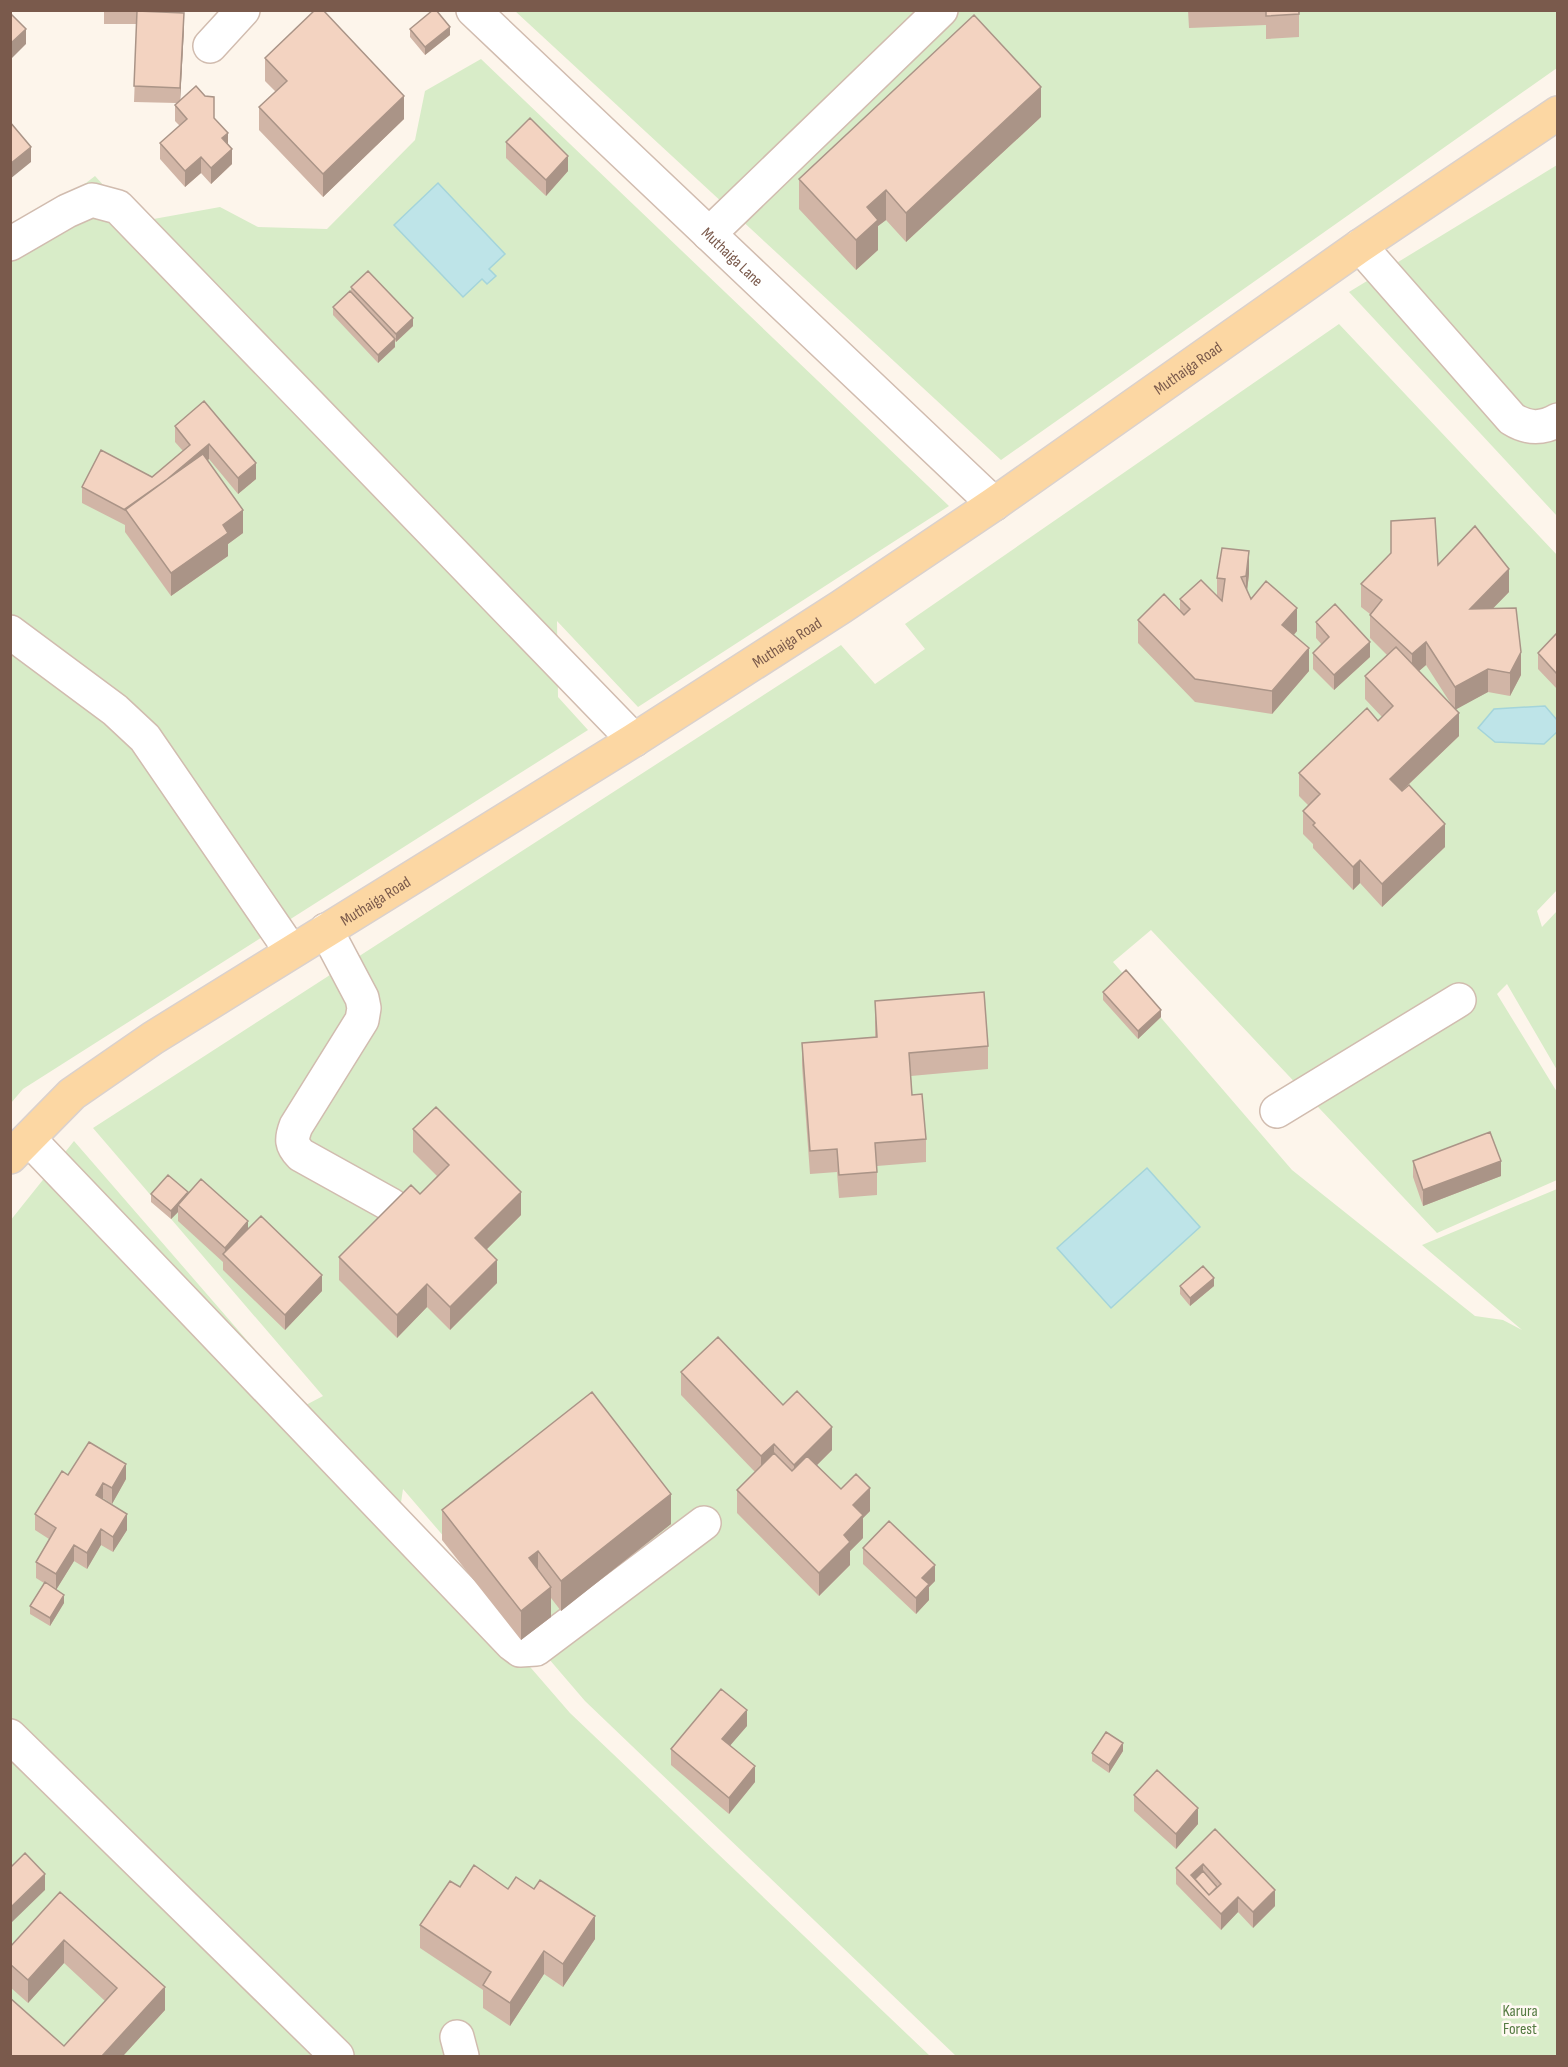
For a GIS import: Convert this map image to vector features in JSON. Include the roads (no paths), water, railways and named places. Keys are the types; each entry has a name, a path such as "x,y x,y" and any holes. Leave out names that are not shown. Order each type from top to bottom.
{"main road":[{"name":"Muthaiga Road","path":"20,1148 72,1094 153,1038 634,740 841,608 994,504 1360,246 1557,113"}],"street":[{"path":"210,46 243,10"},
{"name":"Muthaiga Lane","path":"473,10 994,504"},
{"path":"709,234 941,10"},
{"path":"10,244 67,211 93,200 118,207 634,740"},
{"path":"1360,246 1512,419 1524,427 1555,426"},
{"path":"10,632 115,710 145,738 291,951"},
{"path":"326,930 362,998 364,1008 362,1020 296,1126 291,1137 293,1147 301,1155 391,1205"},
{"path":"1277,1111 1459,1000"},
{"path":"20,1148 520,1650 536,1649 704,1522"},
{"path":"10,1736 337,2056"}],"water":[{"path":"438,183 505,254 489,269 496,276 487,284 482,279 463,297 394,225"},
{"path":"1545,706 1557,720 1558,731 1544,744 1495,742 1478,728 1494,709"},
{"path":"1147,1168 1200,1227 1111,1308 1057,1248"}],"park label":[{"name":"Karura Forest","path":"1520,2019"}]}
